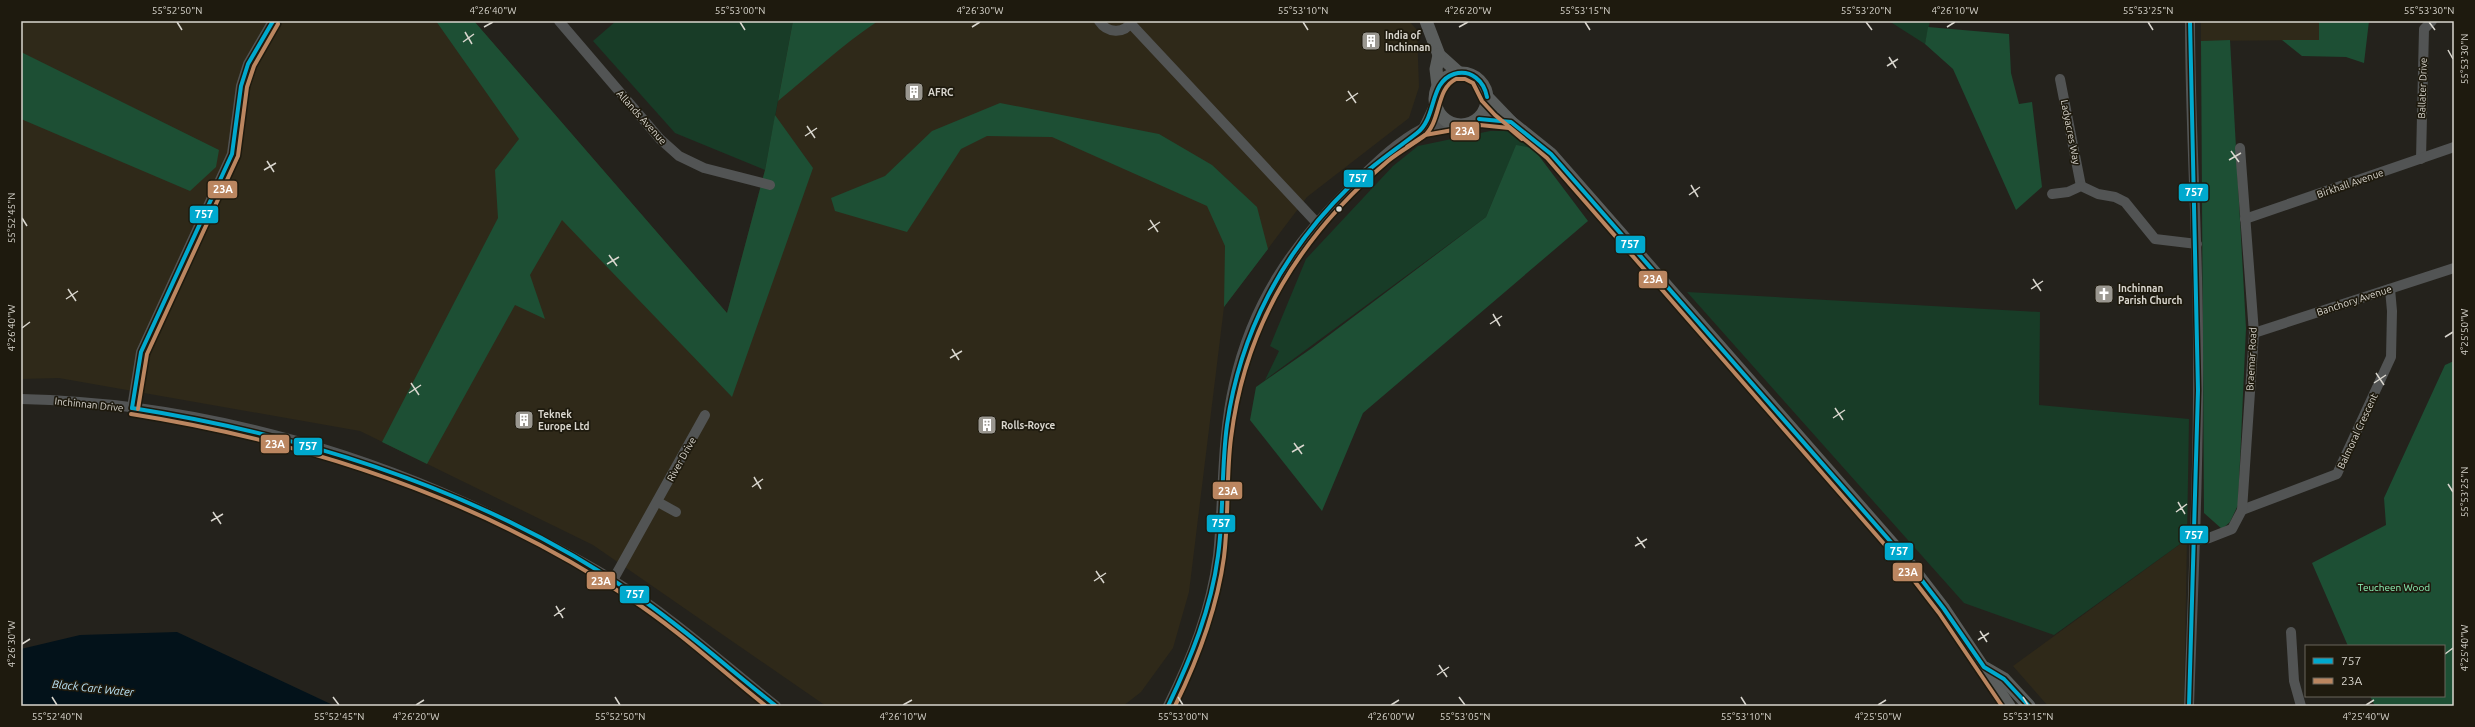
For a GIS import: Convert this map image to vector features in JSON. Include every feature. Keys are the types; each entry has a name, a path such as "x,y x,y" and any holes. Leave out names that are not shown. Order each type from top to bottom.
{"main road":[{"path":"1426,21 1439,55 1459,73"},
{"path":"1439,55 1436,69 1438,86 1435,104 1441,116 1453,124 1469,124 1479,119 1485,111 1488,97"},
{"path":"1438,86 1445,78 1459,73 1473,75 1486,90 1488,97 1511,122 1551,154 1893,545 1944,609 2009,706"},
{"path":"1479,119 1511,122"},
{"path":"1984,667 2004,679 2029,706"}],"street":[{"path":"132,408 141,352 232,154 241,86 248,64 273,21"},
{"name":"Allands Avenue","path":"559,21 660,139 679,156 704,168 770,185"},
{"path":"1099,21 1102,26 1114,31 1120,31 1132,23 1316,222"},
{"path":"2189,706 2198,445 2196,244 2190,93 2190,21"},
{"name":"Ballater Drive","path":"2421,159 2424,29 2432,21"},
{"name":"Ladyacres Way","path":"2060,79 2081,186"},
{"path":"1423,129 1435,104"},
{"path":"1168,706 1190,661 1208,610 1218,556 1227,424 1240,364 1256,316 1268,291 1283,265 1316,222 1380,160 1423,129 1453,124"},
{"name":"Birkhall Avenue","path":"2245,219 2454,147"},
{"name":"Braemar Road","path":"2194,541 2209,538 2232,529 2242,510 2254,333 2240,148"},
{"path":"2052,194 2068,192 2081,186 2098,194 2115,197 2125,202 2155,239 2196,244"},
{"name":"Banchory Avenue","path":"2254,333 2454,268"},
{"name":"Balmoral Crescent","path":"2242,510 2337,474 2391,357 2392,311 2390,289"},
{"name":"Inchinnan Drive","path":"21,399 96,403 174,413 248,428 365,461 479,507 613,580 650,606 776,706"},
{"name":"River Drive","path":"613,580 706,416"},
{"path":"658,502 676,512"},
{"path":"2291,632 2294,681 2301,706"}],"shaded area":[{"path":"21,21 474,21 727,313 765,170 793,21 1409,21 1417,30 1419,87 1409,118 1307,197 1224,307 1189,592 1173,648 1141,692 1123,706 826,706 593,545 360,431 59,378 21,379"},
{"path":"2201,21 2319,21 2319,40 2201,41"},
{"path":"2187,539 2184,706 2048,706 2013,666"}],"green space":[{"path":"436,21 474,21 727,313 765,170 775,115 813,168 732,397 562,220 530,275 545,319 515,305 427,464 382,442 498,218 495,170 519,139"},
{"path":"616,21 793,21 765,170 675,133 593,41"},
{"path":"793,21 878,21 839,50 778,101"},
{"path":"1889,21 1930,21 1925,44"},
{"path":"2319,21 2369,21 2364,63 2346,57 2302,56 2282,40 2319,40"},
{"path":"1928,27 2009,34 2011,73 2019,104 2032,102 2042,187 2016,210 1953,69 1925,44"},
{"path":"2230,40 2246,328 2238,505 2230,522 2222,529 2204,513 2201,41"},
{"path":"21,52 219,150 216,167 190,191 21,119"},
{"path":"1000,103 1159,134 1212,165 1257,207 1268,249 1224,307 1225,246 1207,206 1052,137 987,136 961,149 907,232 835,211 831,198 885,176 932,131"},
{"path":"1490,131 1508,131 1533,148 1516,146 1486,217 1265,380 1279,351 1270,346 1306,259 1393,166 1418,146"},
{"path":"1516,145 1533,148 1588,221 1363,413 1322,511 1250,420 1256,387 1312,348 1486,217"},
{"path":"1687,292 2040,312 2039,405 2189,419 2187,539 2054,635 1964,603"},
{"name":"Teucheen Wood","path":"2454,361 2454,706 2375,706 2370,697 2445,697 2445,645 2348,645 2312,563 2386,525 2384,498 2445,365"}],"water":[{"name":"Black Cart Water","path":"177,632 335,706 21,706 21,649 80,635"}],"transit line":[{"name":"757","path":"132,408 141,352 232,154 241,86 248,64 273,21"},
{"name":"757","path":"2189,706 2198,390 2190,21"},
{"name":"23A","path":"138,409 147,354 238,156 247,87 254,66 278,24"},
{"name":"757","path":"1168,706 1185,670 1199,633 1215,576 1220,540 1225,441 1233,391 1242,358 1268,295 1304,238 1326,211 1350,186 1374,165 1417,133 1423,126 1428,119 1440,84 1446,78 1460,73 1471,75 1480,81 1487,97"},
{"name":"23A","path":"1175,706 1199,652 1217,596 1226,542 1228,467 1238,396 1249,357 1264,320 1282,284 1304,251 1329,219 1357,189 1388,161 1423,137 1429,131 1445,90 1449,84 1456,79 1465,79 1473,83 1482,101 1495,115 1547,158 1899,561 1939,613 2002,706"},
{"name":"757","path":"1479,119 1511,122 1551,154 1904,557 1944,609 1984,667 2004,679 2029,706"},
{"name":"23A","path":"1407,147 1425,135 1453,130 1465,131 1480,125 1509,128 1522,139"},
{"name":"757","path":"132,408 198,420 329,452 394,473 456,498 518,526 577,558 653,607 776,706"},
{"name":"23A","path":"131,414 262,440 327,458 390,479 452,503 513,531 572,563 647,610 766,706"}],"place":[{"name":"India of Inchinnan","path":"1371,41"},
{"name":"AFRC","path":"914,92"},
{"name":"Inchinnan Parish Church","path":"2104,294"},
{"name":"Teknek Europe Ltd","path":"524,420"},
{"name":"Rolls-Royce","path":"987,425"}]}
